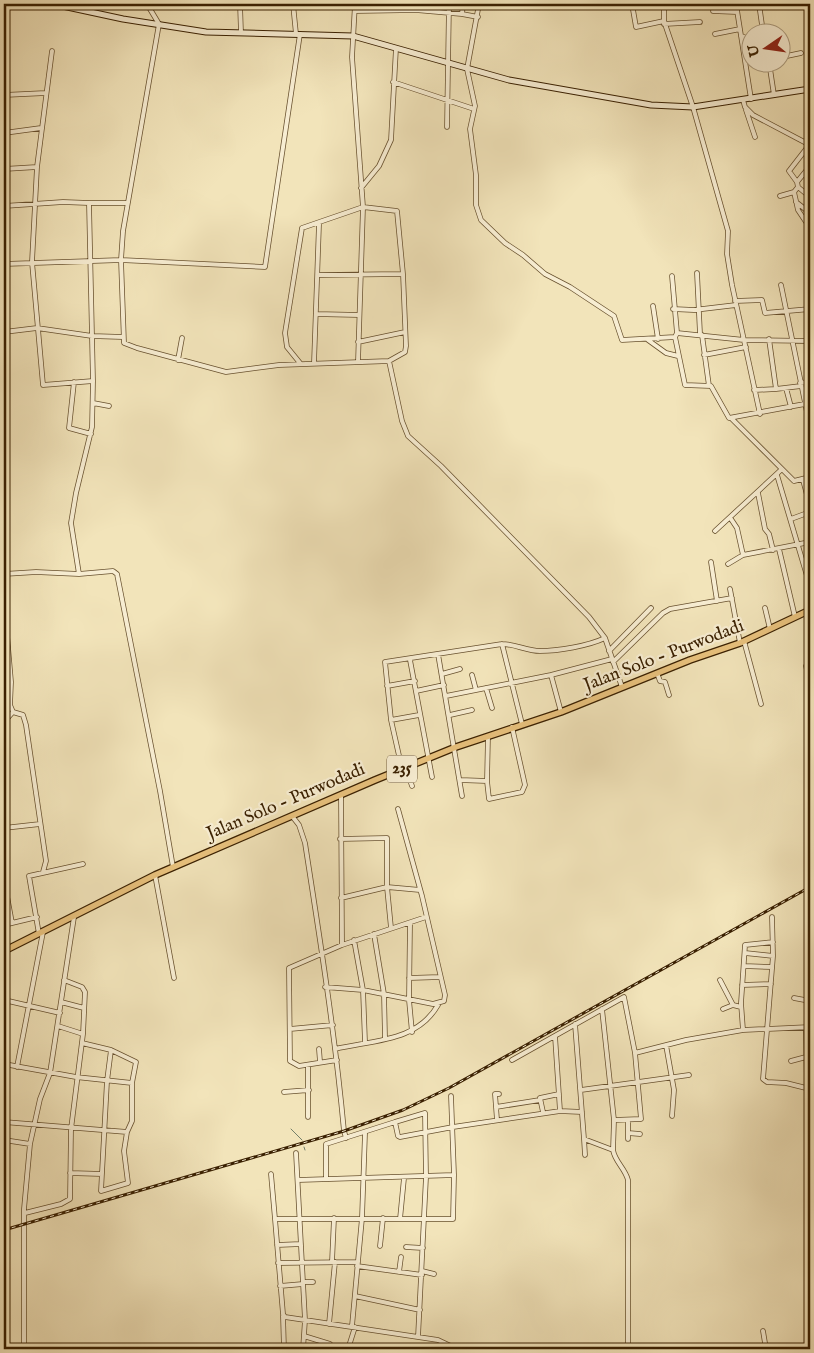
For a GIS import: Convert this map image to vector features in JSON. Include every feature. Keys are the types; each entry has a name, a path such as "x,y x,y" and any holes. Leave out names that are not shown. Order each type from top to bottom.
{"main road":[{"name":"Jalan Solo - Purwodadi","path":"4,952 155,875 427,758 512,727 561,712 657,673 742,642 810,610"}],"street":[{"path":"34,4 58,5 206,32 352,36 509,80 651,105 693,107 810,89"},
{"path":"147,4 159,24 127,203 121,260 123,337 125,344 226,372 300,363 389,360 405,352 404,274 397,212 362,207 340,213 319,224 305,225 300,231 296,273 285,333 287,347 300,363"},
{"path":"240,4 241,33"},
{"path":"4,264 121,260 266,266 298,34 293,4"},
{"path":"355,4 352,36 362,207 358,362"},
{"path":"383,10 384,4"},
{"path":"447,127 449,4"},
{"path":"462,14 463,4"},
{"path":"479,4 467,69 474,109 470,129 476,175 476,205 483,224 545,274 570,287 614,316 622,340 648,340 676,335 701,335 744,340 810,341"},
{"path":"632,4 636,27 664,22 700,22"},
{"path":"664,4 664,22 693,107 728,232 727,254 760,414"},
{"path":"736,4 751,99"},
{"path":"759,4 762,22"},
{"path":"355,11 449,12 478,17"},
{"path":"713,11 737,12"},
{"path":"716,34 740,29"},
{"path":"361,188 388,149 392,124 396,48"},
{"path":"52,51 37,167 32,262 43,385 93,381"},
{"path":"792,55 800,53"},
{"path":"770,72 774,96"},
{"path":"393,82 474,109"},
{"path":"4,95 46,93"},
{"path":"743,100 755,137"},
{"path":"745,107 753,115 810,144 789,171 798,187 810,196"},
{"path":"4,133 41,128"},
{"path":"796,182 810,166"},
{"path":"4,169 37,167"},
{"path":"804,174 810,179"},
{"path":"780,196 794,192 798,187"},
{"path":"794,192 803,220 810,228"},
{"path":"796,202 810,213"},
{"path":"4,206 36,203 127,203"},
{"path":"79,574 71,536 71,516 91,434 93,381 89,203"},
{"path":"314,363 319,275 319,224"},
{"path":"697,273 701,335 709,386 716,394 727,416 794,481 810,477"},
{"path":"319,275 404,274"},
{"path":"672,276 678,356 686,386 709,386"},
{"path":"781,285 810,427"},
{"path":"673,309 699,309 762,300 765,313 810,309"},
{"path":"653,306 658,339"},
{"path":"316,314 359,315"},
{"path":"4,332 37,328 92,336 123,337"},
{"path":"358,342 405,332"},
{"path":"178,360 182,338"},
{"path":"648,340 666,353 678,356"},
{"path":"769,340 776,389"},
{"path":"704,354 746,347"},
{"path":"389,360 402,421 408,436 441,466 585,613 605,638 622,687"},
{"path":"74,382 69,428 91,434"},
{"path":"748,396 754,392 786,388 810,382"},
{"path":"786,388 791,407"},
{"path":"92,403 109,406"},
{"path":"732,419 810,403"},
{"path":"715,531 782,469"},
{"path":"777,475 810,586"},
{"path":"803,480 810,506"},
{"path":"758,493 765,529 769,534 773,550"},
{"path":"791,518 810,512"},
{"path":"730,519 737,528 743,555"},
{"path":"728,564 743,555 810,542"},
{"path":"779,548 795,617"},
{"path":"711,562 717,601"},
{"path":"4,574 36,572 79,574 113,571 116,574 160,791 173,867"},
{"path":"730,589 742,642 761,704"},
{"path":"446,696 513,684 613,660 666,611 676,607 696,606 732,598"},
{"path":"4,600 5,642 11,682 10,705 13,712 24,717 46,861 43,872"},
{"path":"609,650 651,608"},
{"path":"765,608 770,629"},
{"path":"412,786 404,769 391,720 385,662 410,660 502,644 517,645 540,651 577,646 605,638"},
{"path":"502,644 522,724"},
{"path":"438,654 456,747 462,796"},
{"path":"410,660 432,777"},
{"path":"810,664 806,666 810,684"},
{"path":"442,674 460,669"},
{"path":"657,673 660,681 666,683 669,695"},
{"path":"472,675 476,690"},
{"path":"551,675 561,712"},
{"path":"387,686 414,681"},
{"path":"416,691 444,685"},
{"path":"486,688 492,708"},
{"path":"4,706 10,705"},
{"path":"450,715 472,710"},
{"path":"4,722 13,712"},
{"path":"391,720 419,715"},
{"path":"488,736 486,780 490,800 522,792 525,788 512,727"},
{"path":"460,780 486,780"},
{"path":"341,795 342,945"},
{"path":"335,1049 402,1036 412,1032 429,1018 445,998 420,890 398,809"},
{"path":"292,816 299,825 304,837 322,954 325,987 333,1025 346,1138"},
{"path":"4,828 40,824"},
{"path":"340,839 387,837 387,887 391,928"},
{"path":"17,1067 41,933 29,878 31,874 83,864"},
{"path":"155,875 174,978"},
{"path":"4,880 12,923"},
{"path":"341,898 387,887 420,890"},
{"path":"337,1060 296,1066 290,1061 288,970 292,966 354,940 410,923 426,916"},
{"path":"4,925 36,917"},
{"path":"24,1349 25,1213 30,1144 33,1126 50,1073 74,917"},
{"path":"635,1053 742,1030 766,1029 808,1027 806,1057 808,1088 764,1081 766,1029 773,956 772,917"},
{"path":"410,923 409,1000 412,1032"},
{"path":"374,934 384,994 385,1038"},
{"path":"354,940 364,990 365,1042"},
{"path":"742,1030 740,1007 746,945 773,942"},
{"path":"745,954 773,956"},
{"path":"744,966 772,968"},
{"path":"409,978 440,977"},
{"path":"25,1213 69,1201 71,1129 76,1077 83,1034 85,989 64,980"},
{"path":"720,980 733,1005"},
{"path":"742,984 771,984"},
{"path":"325,987 364,990 438,1005"},
{"path":"512,1060 625,998 635,1053 641,1120 614,1117"},
{"path":"794,998 810,1001"},
{"path":"4,1000 60,1013"},
{"path":"61,1002 84,1008"},
{"path":"723,1009 733,1005 740,1007"},
{"path":"602,1009 614,1117 613,1150 615,1159 626,1172 628,1180 628,1349"},
{"path":"575,1024 585,1155"},
{"path":"290,1029 333,1025"},
{"path":"58,1026 83,1034"},
{"path":"555,1036 560,1111"},
{"path":"82,1042 111,1050 136,1060 132,1083 132,1121 127,1132 124,1151 127,1164 127,1184 101,1190 103,1132 111,1050"},
{"path":"666,1045 673,1078 672,1116"},
{"path":"319,1048 320,1062"},
{"path":"790,1061 806,1057"},
{"path":"4,1064 76,1077 132,1083"},
{"path":"308,1065 308,1117"},
{"path":"581,1090 689,1075"},
{"path":"284,1092 309,1090"},
{"path":"497,1120 495,1094 499,1094"},
{"path":"496,1107 540,1100 559,1094"},
{"path":"275,1219 383,1218 424,1220 454,1218 451,1096"},
{"path":"540,1100 543,1112"},
{"path":"326,1178 326,1144 365,1133 424,1112 427,1132 426,1177 418,1337"},
{"path":"395,1122 399,1137 543,1112 582,1112"},
{"path":"628,1120 628,1139"},
{"path":"4,1122 103,1132 127,1132"},
{"path":"348,1349 354,1326 354,1296 362,1218 365,1133"},
{"path":"628,1133 640,1134"},
{"path":"584,1139 613,1150"},
{"path":"4,1140 30,1144"},
{"path":"296,1153 305,1320 304,1349"},
{"path":"70,1173 102,1174"},
{"path":"271,1174 284,1349"},
{"path":"298,1180 454,1175"},
{"path":"400,1219 404,1178"},
{"path":"330,1324 334,1218"},
{"path":"380,1246 383,1218"},
{"path":"276,1245 301,1244"},
{"path":"406,1247 423,1248"},
{"path":"399,1272 400,1257"},
{"path":"278,1264 333,1262 358,1264 399,1272 434,1274"},
{"path":"280,1286 313,1282"},
{"path":"354,1296 420,1310"},
{"path":"283,1316 440,1341 457,1349"},
{"path":"763,1331 766,1349"},
{"path":"304,1336 330,1344"}],"waterway":[{"path":"291,1129 302,1140"}],"railway":[{"path":"4,1230 344,1131 403,1110 449,1088 810,887"}]}
